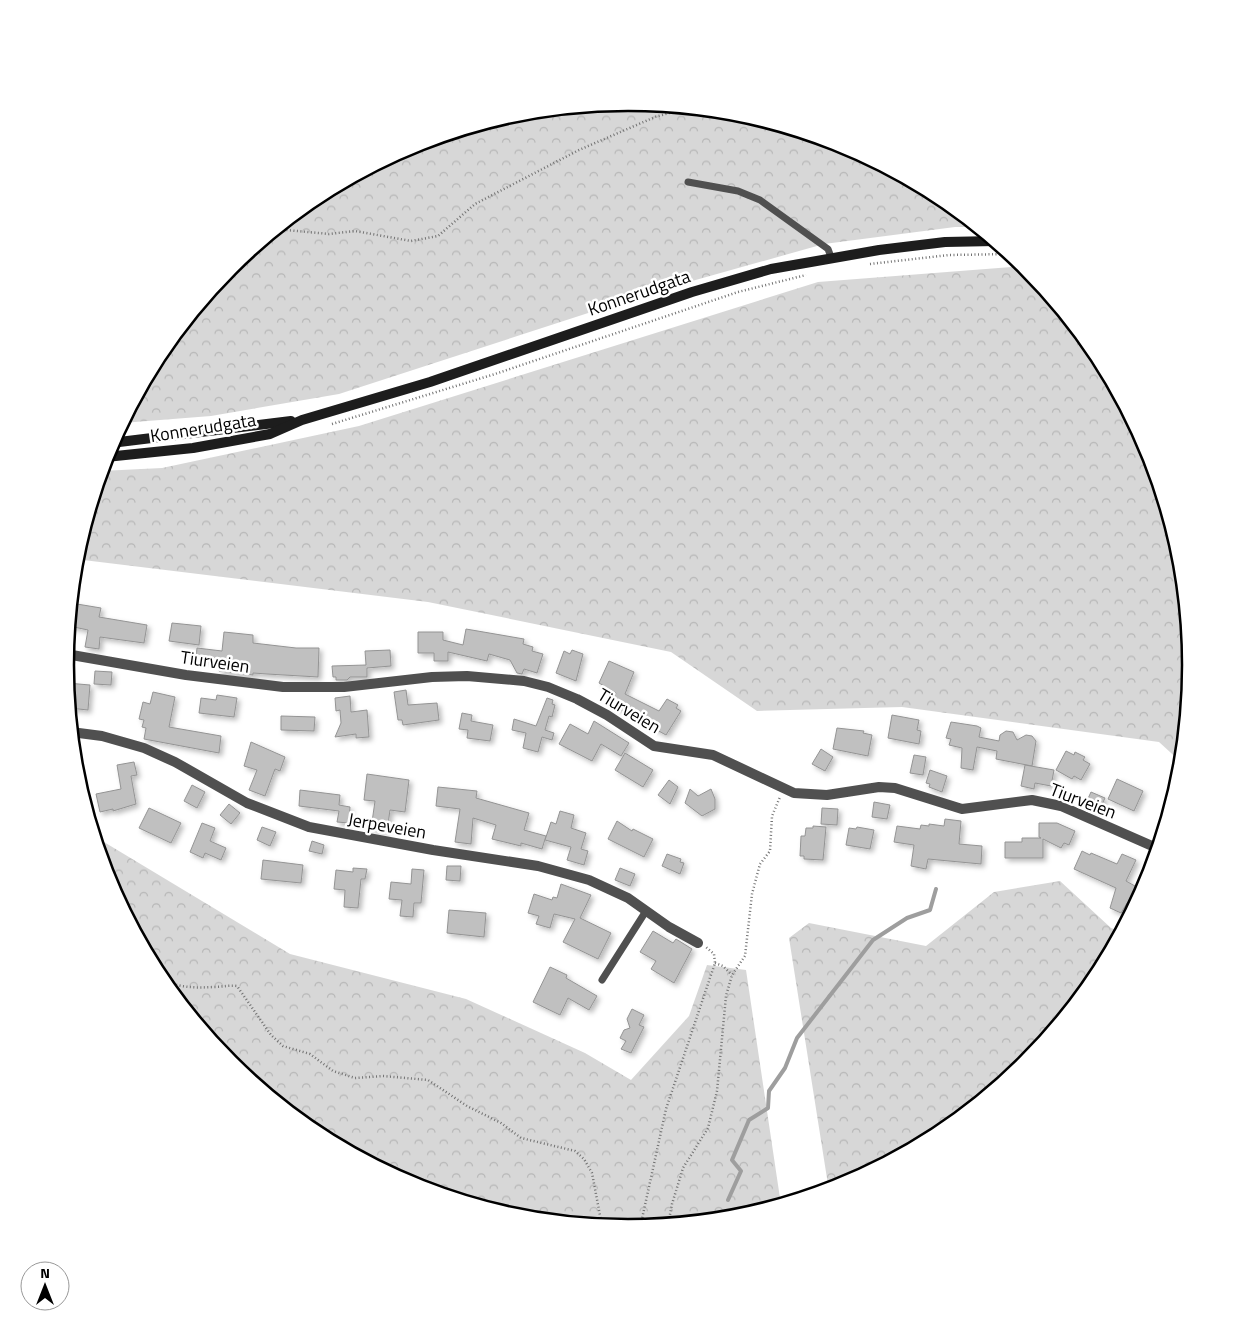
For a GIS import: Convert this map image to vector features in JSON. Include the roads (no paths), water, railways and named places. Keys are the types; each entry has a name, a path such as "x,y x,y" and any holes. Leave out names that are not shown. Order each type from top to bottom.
{"main road":[{"name":"Konnerudgata","path":"115,456 230,442 270,434 302,420 430,382 733,279 831,257 945,242 986,241"},
{"name":"Konnerudgata","path":"121,442 302,420"}],"street":[{"name":"Tiurveien","path":"74,655 186,675 283,687 344,688 432,677 467,676 524,682 548,687 576,699 607,715 654,746 713,755 794,793 827,795 864,788 895,788 962,809 1032,800 1044,801 1061,806 1153,846"},
{"name":"Jerpeveien","path":"78,733 102,736 144,748 175,762 247,803 309,827 563,871 611,889 698,944"}],"lane":[{"path":"688,182 738,191 760,200 828,249 831,257"},
{"path":"602,980 646,911"}],"waterway":[{"path":"728,1200 741,1171 732,1160 749,1120 768,1108 769,1091 785,1068 797,1038 873,940 907,918 930,910 936,889"}]}
